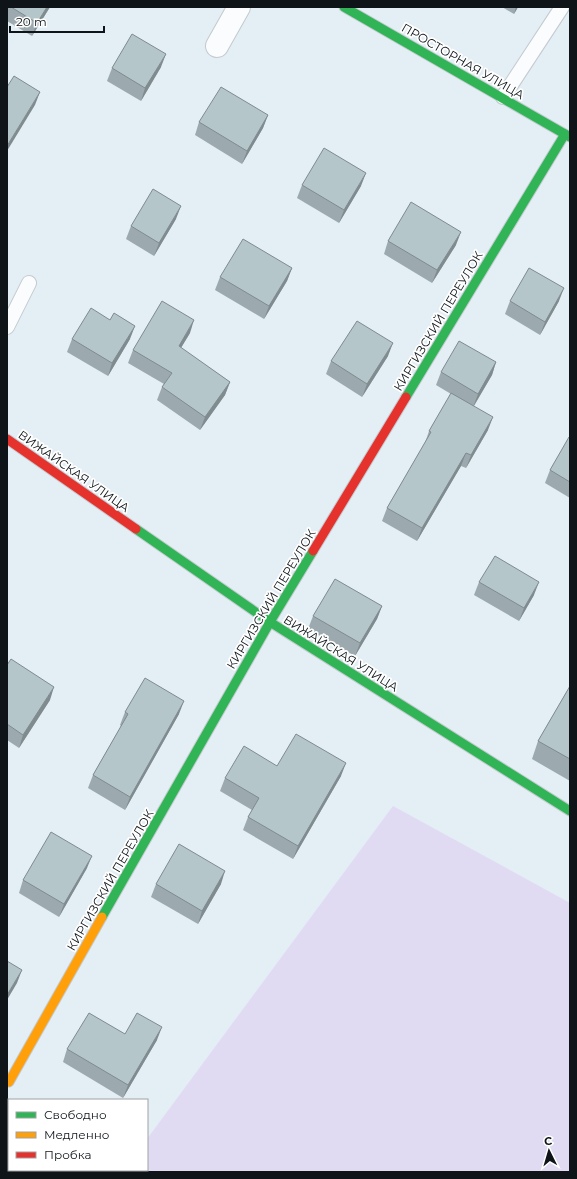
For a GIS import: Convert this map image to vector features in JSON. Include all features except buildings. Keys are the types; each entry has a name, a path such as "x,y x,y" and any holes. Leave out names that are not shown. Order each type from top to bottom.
{"street":[{"path":"217,46 239,7"},
{"name":"ПРОСТОРНАЯ УЛИЦА","path":"344,7 568,135"},
{"name":"КИРГИЗСКИЙ ПЕРЕУЛОК","path":"8,1082 270,622 568,135"},
{"name":"ВИЖАЙСКАЯ УЛИЦА","path":"7,439 270,622 570,811"}],"lane":[{"path":"503,97 562,7"},
{"path":"7,327 29,283"}],"shaded area":[{"path":"393,806 570,903 570,1172 122,1172 148,1171 148,1138"}],"traffic: fast":[{"path":"344,7 570,137"},
{"path":"406,397 565,134"},
{"path":"136,529 270,622 570,811"},
{"path":"102,917 270,622 313,551"}],"traffic: slow":[{"path":"7,1081 9,1082 102,917"}],"traffic: jam":[{"path":"313,551 406,397"},
{"path":"7,439 136,529"}]}
